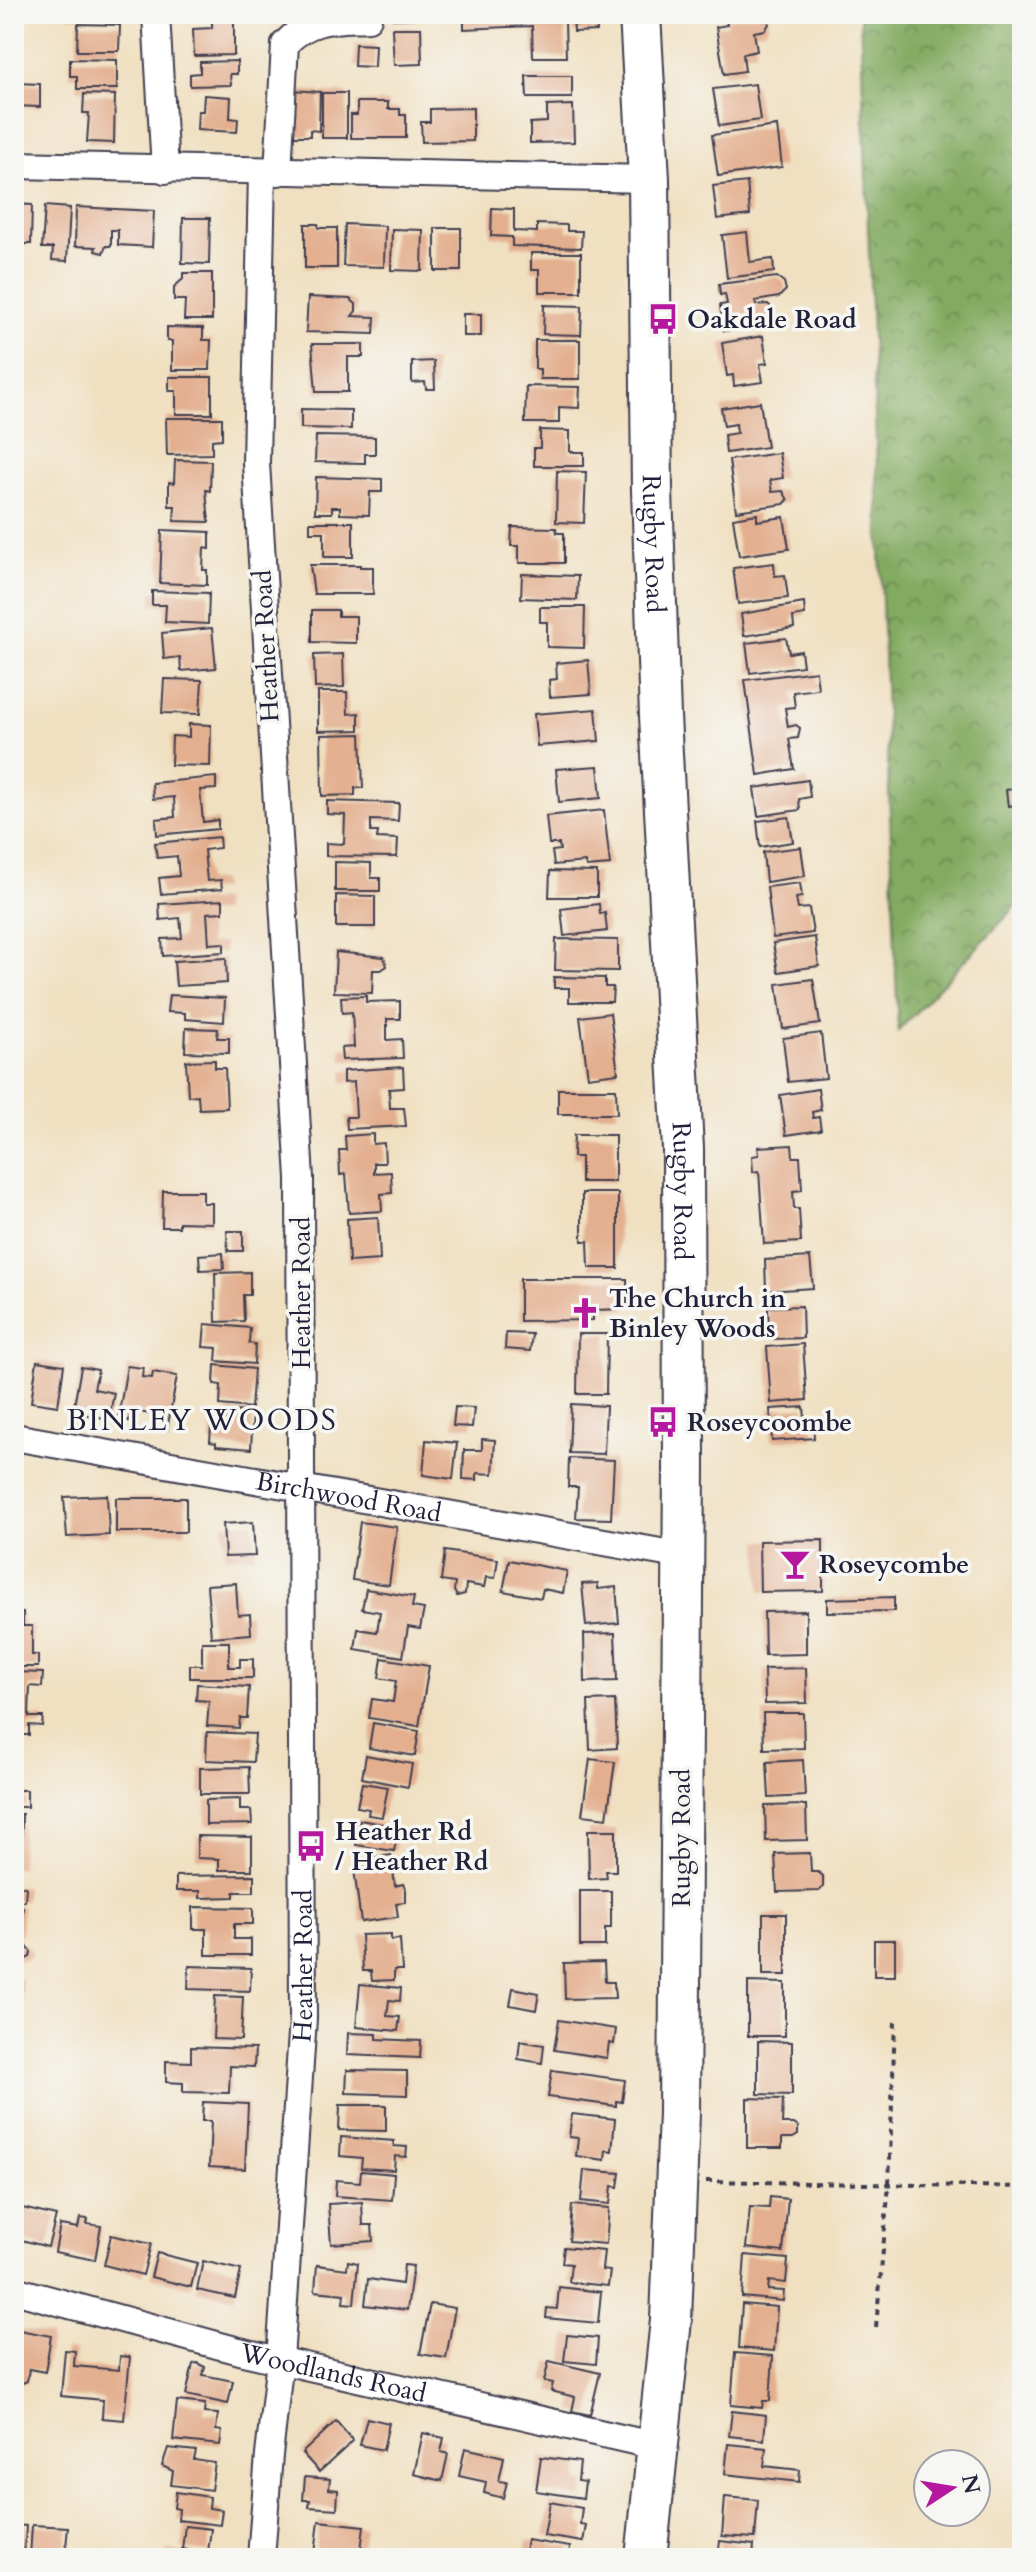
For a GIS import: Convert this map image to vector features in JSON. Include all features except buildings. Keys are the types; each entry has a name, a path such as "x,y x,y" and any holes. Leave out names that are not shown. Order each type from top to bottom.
{"main road":[{"name":"Rugby Road","path":"640,14 649,179 652,491 659,701 683,1149 679,2113 671,2320 646,2558"}],"street":[{"path":"156,14 165,170"},
{"name":"Heather Road","path":"261,2558 280,2360 303,2018 303,1490 300,1178 256,463 270,172 285,44 296,32 317,22 368,18"},
{"path":"14,165 649,179"},
{"name":"Birchwood Road","path":"14,1437 683,1556"},
{"name":"Woodlands Road","path":"14,2290 280,2360 656,2446"}],"path":[{"path":"876,2327 889,2184 895,2021"},
{"path":"675,2180 1022,2187"}],"green space":[{"path":"860,14 1022,14 1022,900 898,1031"}],"place":[{"name":"Oakdale Road","path":"663,319"},
{"name":"The Church in Binley Woods","path":"585,1313"},
{"name":"Roseycoombe","path":"663,1422"},
{"name":"Roseycombe","path":"795,1564"},
{"name":"Heather Rd / Heather Rd","path":"311,1846"}],"district":[{"name":"BINLEY WOODS","path":"202,1420"}]}
